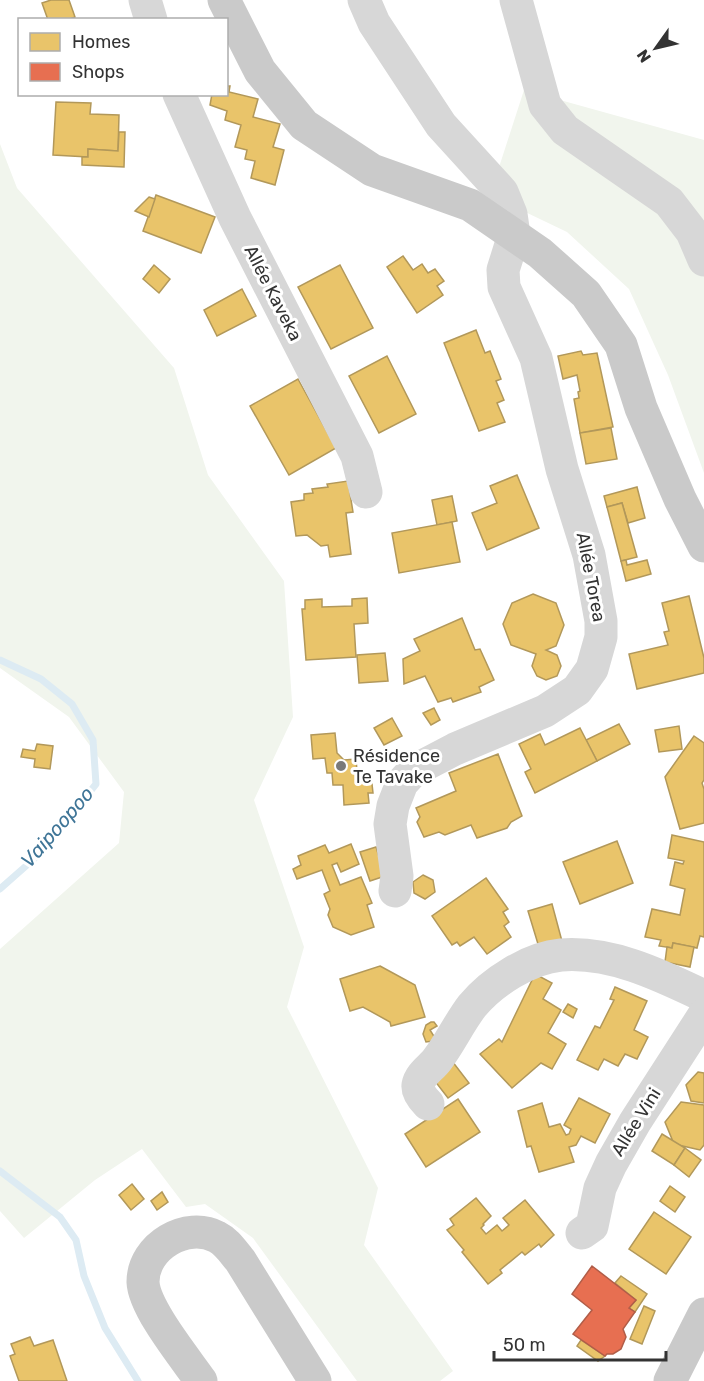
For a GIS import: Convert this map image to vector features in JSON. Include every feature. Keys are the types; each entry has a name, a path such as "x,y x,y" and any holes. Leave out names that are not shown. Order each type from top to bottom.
{"main road":[{"path":"224,0 260,71 304,125 372,170 470,205 540,253 586,294 621,345 641,408 680,499 704,546"},
{"path":"201,1381 149,1303 143,1282 146,1265 167,1240 183,1233 196,1231 218,1237 229,1246 315,1381"},
{"path":"670,1381 704,1314"}],"street":[{"path":"145,0 150,18"},
{"path":"364,0 374,23 441,125 502,192 511,214 514,235"},
{"path":"516,0 545,105 565,130 669,202 692,232 704,260"},
{"name":"Allée Kaveka","path":"180,96 235,218 357,456 366,492"},
{"name":"Allée Torea","path":"395,891 398,876 390,824 393,806 402,783 413,771 455,749 545,711 577,690 592,669 601,637 599,603 589,555 562,469 541,376 536,358 504,287 502,270 514,235"},
{"path":"428,1104 420,1095 417,1086 421,1077 436,1060 472,1006 501,980 538,960 579,955 617,962 656,974 704,996"},
{"name":"Allée Vini","path":"582,1233 592,1226 600,1188 624,1140 704,1015"}],"shaded area":[{"path":"524,90 704,140 704,473 668,375 629,289 567,232 490,195"},
{"path":"0,144 17,188 174,368 208,475 284,581 293,717 254,800 304,947 287,1007 378,1188 364,1245 453,1371 440,1381 357,1381 253,1238 205,1204 186,1207 142,1149 95,1180 24,1238 0,1211 0,949 119,843 124,792 69,717 0,668"}],"building: Homes":[{"path":"51,0 69,0 75,17 47,18 42,3"},
{"path":"228,86 230,86 229,92 258,99 253,117 280,124 273,147 284,150 275,185 251,178 255,161 245,159 247,150 235,147 241,125 225,120 227,111 210,105 212,96 228,96"},
{"path":"56,102 91,103 90,114 119,115 118,151 88,149 88,157 53,155"},
{"path":"119,132 125,132 124,167 82,165 82,157 88,157 88,149 118,151"},
{"path":"156,195 215,217 201,253 143,231"},
{"path":"149,197 155,199 149,217 135,211"},
{"path":"403,256 413,270 422,264 428,273 435,269 444,281 437,286 443,295 417,313 387,267"},
{"path":"154,265 170,279 159,293 143,279"},
{"path":"340,265 373,328 331,349 298,287"},
{"path":"242,289 256,316 217,336 204,310"},
{"path":"476,330 485,353 490,351 501,379 496,381 504,400 497,403 505,422 479,431 444,343"},
{"path":"581,351 583,355 597,353 613,427 580,433 574,399 579,398 578,392 580,391 577,375 563,379 558,356"},
{"path":"387,356 416,414 379,433 349,376"},
{"path":"298,379 336,448 289,475 250,406"},
{"path":"611,428 617,459 586,464 580,433"},
{"path":"517,475 539,528 487,550 472,513 497,503 490,486"},
{"path":"348,481 353,512 346,513 351,554 330,557 328,545 321,546 307,535 296,536 291,502 304,500 304,494 313,493 312,489"},
{"path":"637,487 645,518 628,523 622,503 607,507 604,496"},
{"path":"452,496 457,521 437,525 432,500"},
{"path":"622,503 637,557 621,561 607,507"},
{"path":"452,522 460,562 399,573 392,533"},
{"path":"626,560 627,565 647,560 651,574 626,581 621,561"},
{"path":"533,594 556,603 564,625 556,646 546,650 557,655 561,666 557,676 546,680 537,676 532,666 536,654 511,645 503,624 512,603"},
{"path":"689,596 704,658 704,673 637,689 629,654 668,645 664,632 669,631 662,603"},
{"path":"367,598 368,623 354,624 356,657 306,660 302,609 305,609 305,600 322,599 322,607 352,606 352,599"},
{"path":"462,618 475,650 480,649 494,680 479,687 481,692 453,702 451,698 438,702 425,676 404,684 403,659 420,651 414,639"},
{"path":"385,653 388,681 359,683 357,655"},
{"path":"434,708 440,720 431,725 423,713"},
{"path":"392,718 402,736 384,745 374,728"},
{"path":"619,724 630,744 597,761 586,740"},
{"path":"679,726 682,749 659,752 655,730"},
{"path":"580,728 597,761 535,793 525,772 531,769 519,744 540,734 545,745"},
{"name":"Résidence Te Tavake","path":"335,733 337,753 344,760 356,759 357,771 371,775 373,793 368,793 369,803 344,805 343,785 333,785 332,773 327,773 325,758 313,759 311,735"},
{"path":"694,736 704,743 704,780 702,783 704,823 680,829 665,777"},
{"path":"37,744 53,746 50,769 34,767 35,759 21,757 23,749 35,751"},
{"path":"498,754 522,816 511,822 507,828 477,838 471,825 445,835 439,832 424,837 417,822 420,817 416,808 456,791 449,773"},
{"path":"672,835 704,842 704,937 700,936 697,948 673,943 672,948 659,946 661,940 645,937 652,909 680,915 685,889 670,885 675,862 683,864 684,861 668,858"},
{"path":"617,841 633,883 580,904 563,862"},
{"path":"351,844 359,864 341,872 337,863 332,865 340,885 361,877 372,903 367,905 374,927 351,935 333,927 328,915 330,909 324,894 330,891 322,870 297,879 293,869 301,865 298,856 325,845 329,853"},
{"path":"376,847 385,876 370,881 360,852"},
{"path":"423,875 433,880 435,892 425,899 414,893 413,882"},
{"path":"486,878 508,909 503,912 509,922 504,926 511,937 487,954 474,937 460,946 457,942 452,945 432,916"},
{"path":"552,904 563,945 538,944 528,911"},
{"path":"673,943 694,947 690,967 665,962 667,947 672,948"},
{"path":"380,966 415,985 425,1017 391,1026 390,1022 363,1007 350,1011 340,979"},
{"path":"535,974 552,983 543,999 561,1010 548,1033 566,1044 552,1069 541,1063 512,1088 480,1054 499,1039 502,1042"},
{"path":"615,987 647,1001 634,1030 648,1037 637,1059 625,1054 618,1066 604,1059 598,1070 577,1060 595,1026 600,1028 614,1000 610,999"},
{"path":"568,1004 577,1009 573,1018 563,1012"},
{"path":"431,1022 437,1026 430,1030 435,1038 433,1041 426,1042 423,1034 426,1025"},
{"path":"452,1061 469,1083 448,1098 431,1076"},
{"path":"698,1072 704,1073 704,1103 691,1101 686,1085"},
{"path":"579,1098 610,1114 595,1143 581,1136 576,1145 569,1147 574,1162 539,1172 531,1146 527,1147 518,1111 542,1103 549,1127 560,1124 566,1135 571,1129 564,1125"},
{"path":"458,1099 480,1132 426,1167 405,1134"},
{"path":"681,1102 704,1105 704,1145 700,1150 674,1144 665,1122"},
{"path":"662,1134 685,1148 674,1165 652,1151"},
{"path":"685,1148 701,1160 689,1177 674,1165"},
{"path":"132,1184 144,1199 131,1210 119,1195"},
{"path":"670,1186 685,1197 675,1212 660,1201"},
{"path":"162,1192 168,1202 157,1210 151,1201"},
{"path":"476,1198 491,1216 481,1228 486,1234 497,1225 502,1231 509,1225 503,1218 525,1200 554,1235 541,1247 539,1244 525,1255 522,1252 500,1270 502,1273 488,1284 447,1230 454,1225 450,1219"},
{"path":"654,1212 691,1237 666,1274 629,1249"},
{"path":"621,1276 647,1294 635,1312 629,1308 636,1300 615,1283"},
{"path":"644,1306 655,1311 642,1344 630,1339"},
{"path":"30,1337 34,1346 53,1340 67,1381 19,1381 10,1356 15,1354 11,1344"},
{"path":"581,1340 605,1356 598,1361 577,1346"}],"building: Shops":[{"path":"592,1266 636,1300 629,1308 635,1312 623,1329 626,1337 621,1349 605,1356 573,1334 592,1310 572,1294"}],"waterway":[{"name":"Vaipoopoo","path":"0,660 41,679 72,704 93,740 96,784 43,851 0,889"},
{"name":"Vaipoopoo","path":"0,1171 60,1217 76,1240 84,1276 105,1328 138,1381"}],"place":[{"name":"Résidence Te Tavake","path":"341,766"}]}
